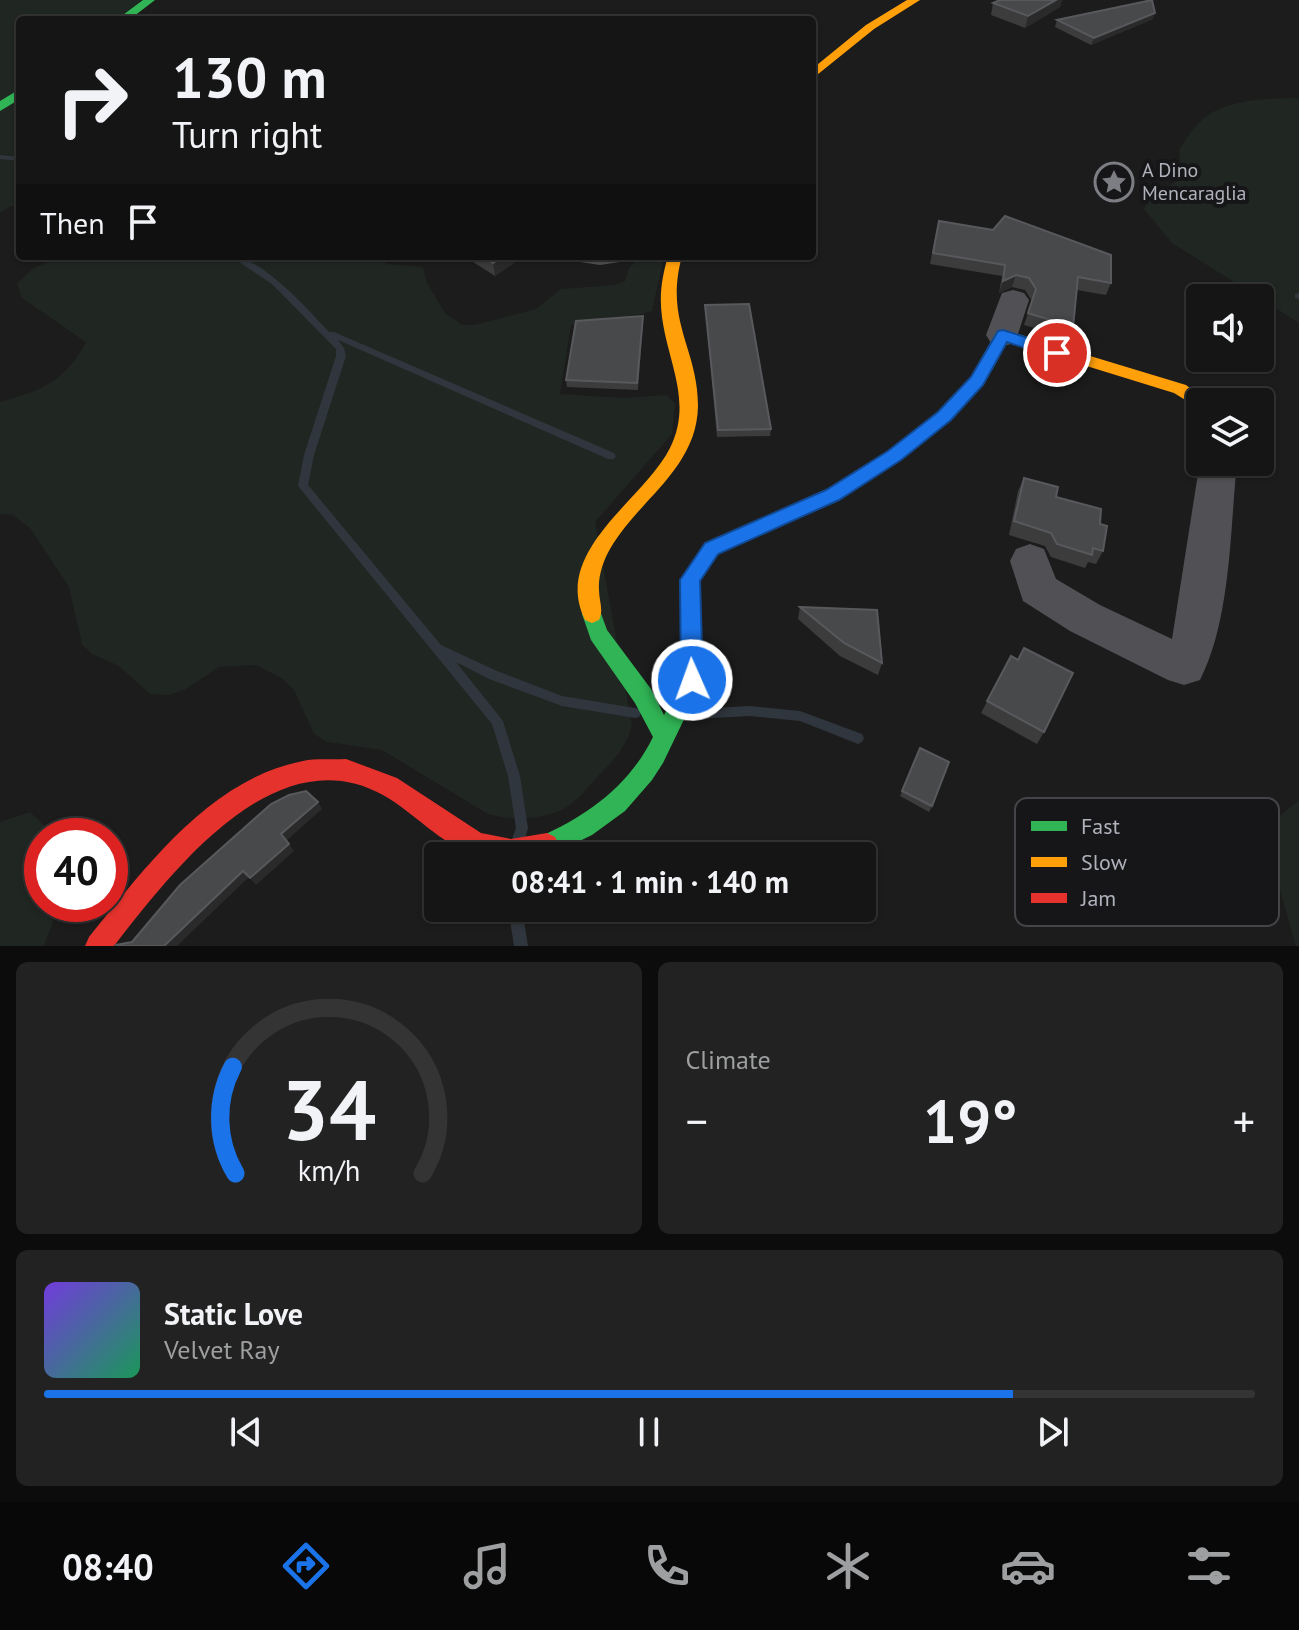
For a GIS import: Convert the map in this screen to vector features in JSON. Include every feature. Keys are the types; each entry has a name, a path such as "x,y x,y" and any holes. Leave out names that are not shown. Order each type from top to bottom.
{"main road":[{"path":"128,16 150,0"},
{"path":"816,72 870,27 915,0"},
{"path":"664,737 652,709 598,634 589,597 594,559 611,526 674,460 690,421 691,385 670,321 667,300 674,260"},
{"path":"98,946 145,887 205,827 242,798 284,776 312,768 347,770 384,782 466,841 494,850 537,850 581,830 634,791 656,761 664,737 692,680 690,580 712,548 832,495 895,455 944,416 977,381 1003,335 1186,393"}],"street":[{"path":"1003,335 1013,300"},
{"path":"1030,561 1038,589 1085,618 1184,666 1191,653 1205,574 1216,476"}],"shaded area":[{"path":"0,0 142,0 120,16 16,16 16,206 0,213"},
{"path":"1270,99 1299,100 1299,323 1274,307 1274,284 1237,284 1172,243 1144,209 1150,197 1182,178 1179,150 1192,130 1207,116 1230,105"},
{"path":"52,260 381,260 387,264 423,267 427,283 445,313 462,325 475,325 536,309 561,289 615,285 625,281 630,266 637,260 663,260 652,311 615,321 571,325 560,394 624,398 667,395 675,404 672,434 595,522 632,725 619,753 609,765 575,801 558,811 538,817 517,818 488,814 382,750 328,742 314,734 294,690 283,679 256,665 219,667 186,689 169,695 150,694 119,666 92,654 82,644 69,587 30,528 13,515 0,514 0,402 51,382 70,366 86,342 22,298 17,283 34,268"},
{"path":"1299,800 1299,946 1296,946 1279,886 1279,817"},
{"path":"30,812 36,818 24,818 24,922 53,922 44,946 0,946 0,822"}],"building":[{"path":"1000,0 1056,0 1028,16 993,3"},
{"path":"1152,0 1155,13 1094,38 1057,20"},
{"path":"1005,216 1111,255 1111,283 1078,277 1073,327 1028,313 1036,289 1029,278 1016,275 1003,281 1005,265 933,253 939,221 993,230"},
{"path":"749,304 771,429 718,430 705,305"},
{"path":"643,316 637,383 566,380 576,321"},
{"path":"1024,478 1058,487 1056,497 1101,509 1100,524 1107,526 1103,551 1093,548 1092,555 1057,544 1051,533 1014,521"},
{"path":"800,607 877,610 882,663 844,643"},
{"path":"1024,648 1073,673 1044,732 987,701 1011,656 1018,660"},
{"path":"920,748 949,762 932,806 902,791"},
{"path":"306,791 318,802 281,834 289,844 250,878 243,871 164,946 116,945 132,942 180,885 271,804"}],"waterway":[{"path":"0,157 16,159"},
{"path":"240,260 275,282 340,348 341,356 309,455 303,486 497,721 514,776 522,828 518,842"},
{"path":"331,334 611,456"},
{"path":"442,650 493,675 562,701 635,713"},
{"path":"693,714 750,711 800,716 858,738"},
{"path":"517,922 521,946"}],"traffic: fast":[{"path":"128,16 150,0"},
{"path":"0,107 16,96"},
{"path":"664,737 692,680 690,580 712,548 832,495 895,455 944,416 977,381 1003,335 1044,347"},
{"path":"554,842 601,816 632,789 664,737 643,696 598,634 592,614"}],"traffic: slow":[{"path":"816,72 870,27 915,0"},
{"path":"592,614 588,587 593,564 603,543 667,469 687,427 688,389 674,337 668,298 674,260"},
{"path":"1044,347 1186,393"}],"traffic: jam":[{"path":"98,946 187,842 224,810 262,786 303,771 346,770 389,786 473,842"}],"place":[{"name":"A Dino Mencaraglia","path":"1114,182"}],"route":[{"path":"692,680 690,580 712,548 832,495 895,455 944,416 977,381 1003,335 1057,353"}]}
